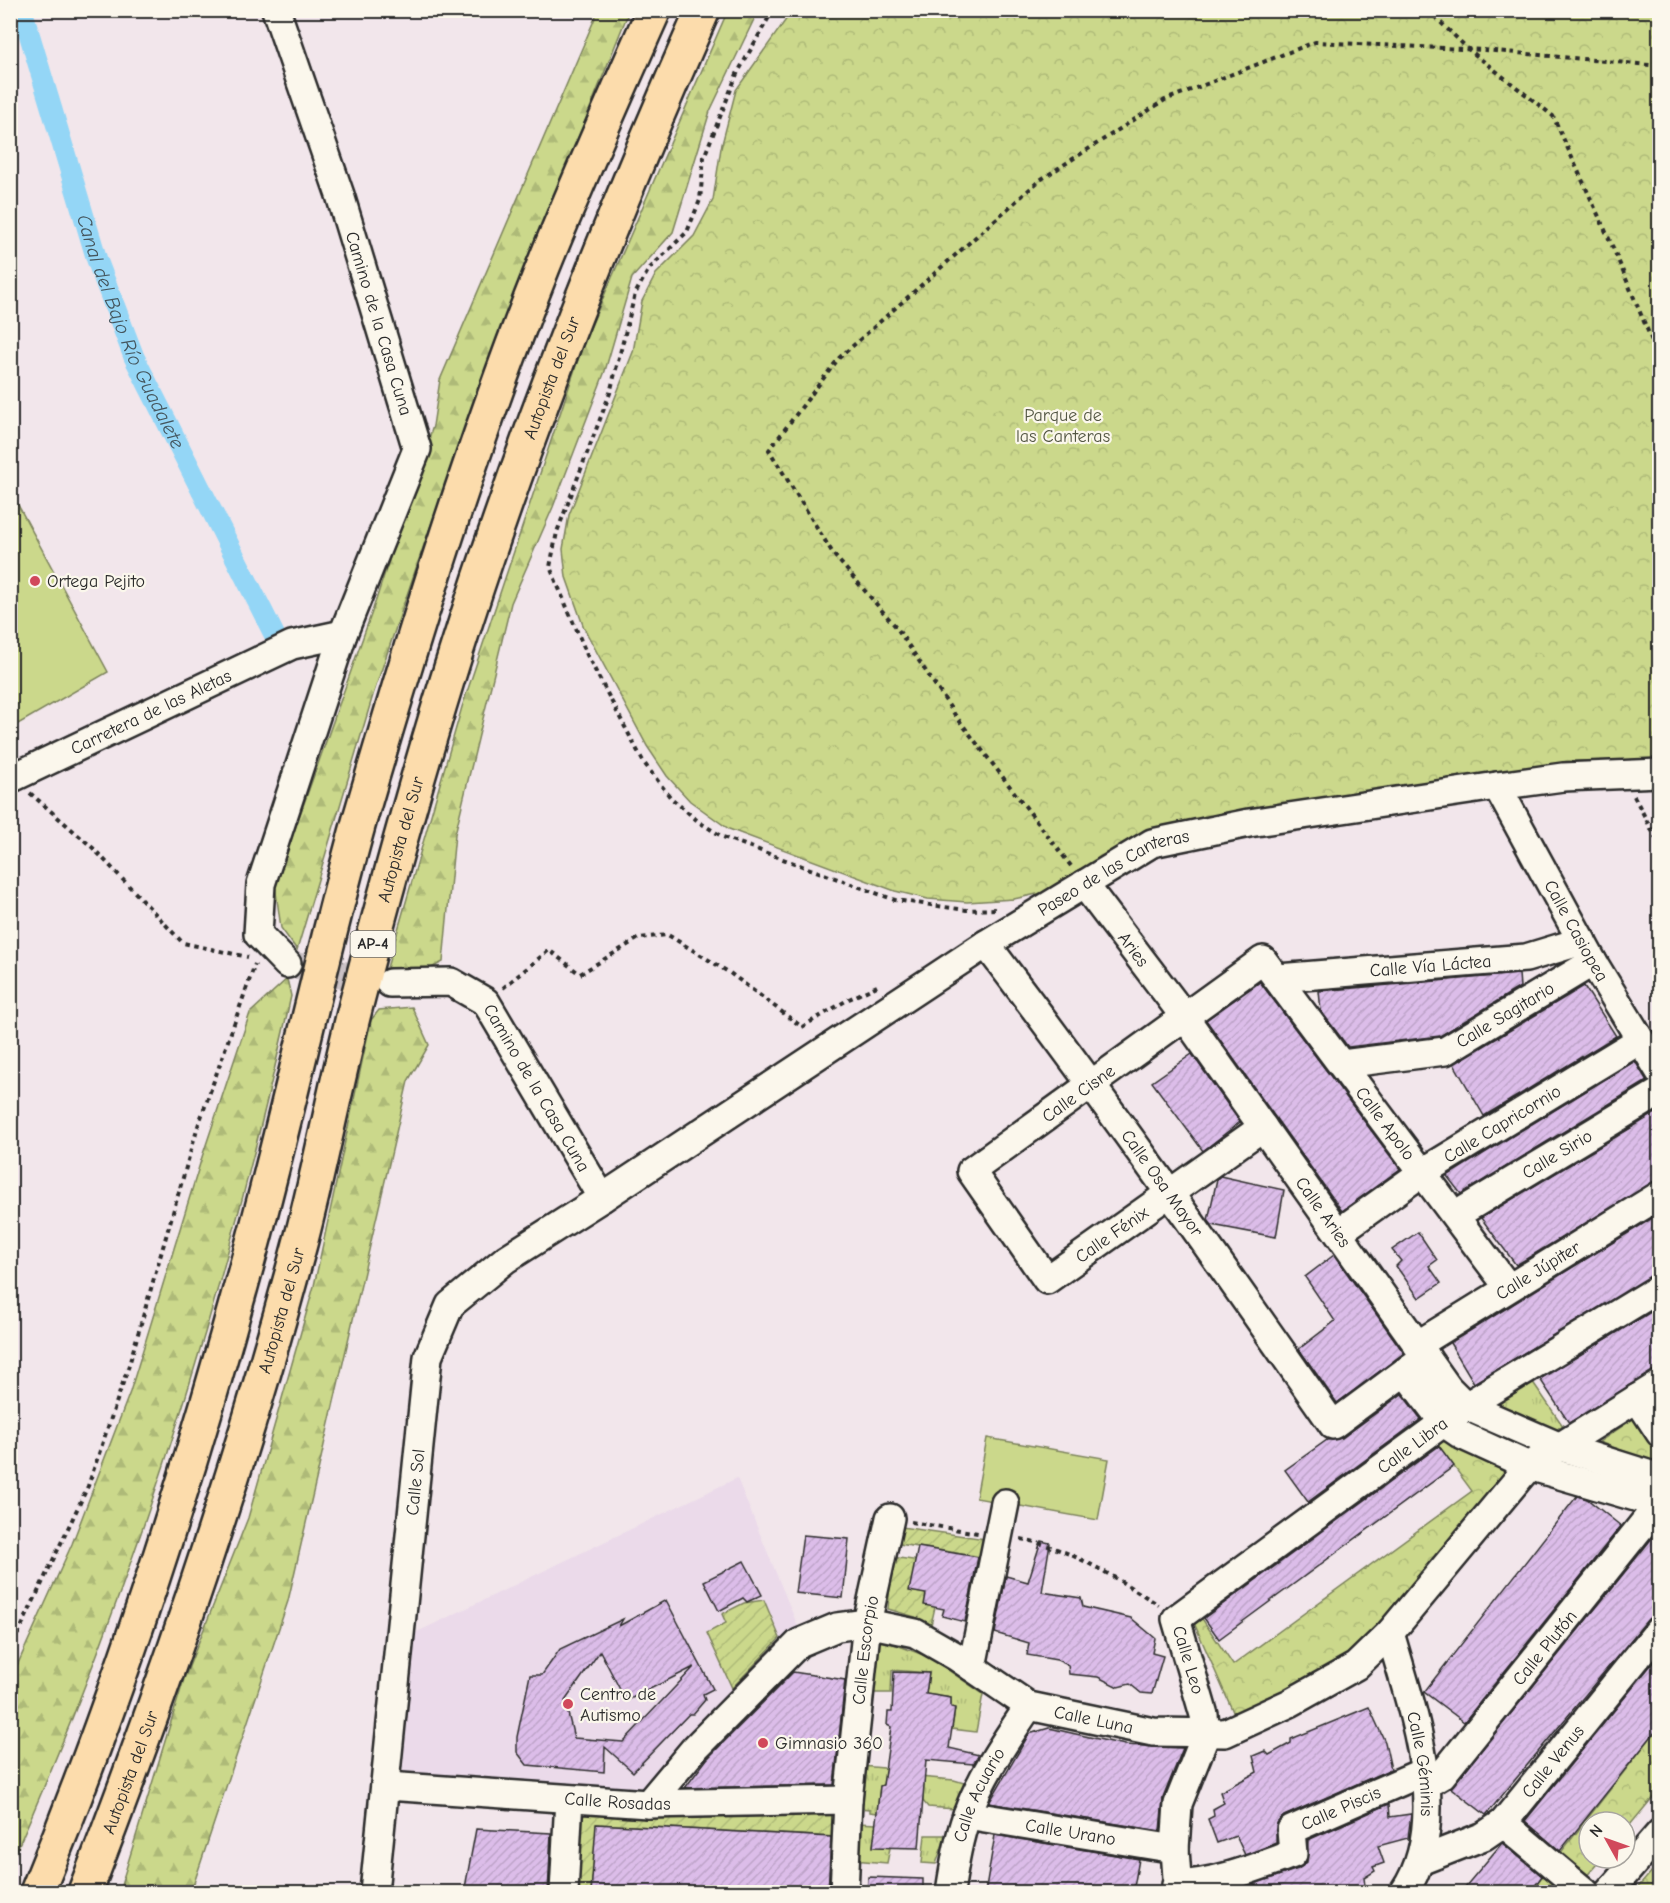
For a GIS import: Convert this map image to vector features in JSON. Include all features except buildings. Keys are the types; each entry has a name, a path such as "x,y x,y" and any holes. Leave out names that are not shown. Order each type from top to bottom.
{"highway":[{"name":"AP-4","path":"38,1893 134,1637 193,1455 251,1250 315,987 410,650 484,428 543,268 654,10"},
{"name":"Autopista del Sur","path":"84,1893 127,1784 190,1605 300,1241 358,996 456,653 529,437 585,287 703,10"},
{"path":"15,1893 84,1732 134,1637"},
{"path":"100,1893 127,1784"}],"street":[{"name":"Camino de la Casa Cuna","path":"276,10 340,195 417,449 343,634 261,884 258,934 287,964"},
{"name":"Carretera de las Aletas","path":"12,778 292,645 343,634"},
{"name":"Paseo de las Canteras","path":"640,1172 986,944 1152,843 1177,836 1497,786 1623,773 1659,773"},
{"name":"Calle Casiopea","path":"1497,786 1587,952 1659,1072"},
{"name":"Aries","path":"1084,884 1184,1016"},
{"name":"Calle Osa Mayor","path":"986,944 1172,1193 1333,1425"},
{"name":"Calle Vía Láctea","path":"1271,969 1587,952"},
{"name":"Calle Sagitario","path":"1342,1064 1445,1051 1587,952"},
{"name":"Calle Cisne","path":"1047,1280 970,1171 1184,1016 1271,969"},
{"name":"Calle Apolo","path":"1271,969 1508,1287"},
{"name":"Camino de la Casa Cuna","path":"390,983 451,982 486,1002 602,1198"},
{"name":"Calle Aries","path":"1184,1016 1338,1232 1416,1358 1444,1423 1463,1436 1529,1466 1659,1504"},
{"name":"Calle Capricornio","path":"1338,1232 1423,1172 1640,1040"},
{"name":"Calle Sirio","path":"1456,1215 1659,1092"},
{"name":"Calle Fénix","path":"1047,1280 1263,1127"},
{"name":"Calle Sol","path":"374,1893 387,1786 428,1357 450,1305 469,1287 506,1259 640,1172"},
{"name":"Calle Júpiter","path":"1333,1425 1508,1287 1659,1195"},
{"name":"Calle Libra","path":"1176,1619 1466,1406 1659,1288"},
{"name":"Calle Aries","path":"1416,1358 1466,1406"},
{"path":"1558,1446 1648,1391 1659,1433"},
{"path":"1466,1406 1558,1446 1659,1478"},
{"name":"Calle Luna","path":"648,1804 695,1748 799,1643 837,1628 867,1623 915,1634 972,1667 1029,1706 1128,1728 1206,1734 1225,1733 1324,1685 1356,1666 1390,1633 1529,1466 1558,1446"},
{"path":"972,1667 1005,1503"},
{"name":"Calle Plutón","path":"1424,1779 1442,1775 1659,1504"},
{"name":"Calle Escorpio","path":"844,1893 848,1800 867,1623 890,1518"},
{"name":"Calle Leo","path":"1176,1619 1204,1715 1206,1734"},
{"name":"Calle Venus","path":"1420,1861 1484,1836 1503,1823 1659,1629"},
{"name":"Calle Géminis","path":"1390,1633 1417,1731 1424,1779 1426,1821 1420,1861 1404,1893"},
{"name":"Calle Acuario","path":"950,1893 956,1853 967,1815 988,1770 1029,1706"},
{"path":"1177,1889 1175,1849 1178,1804 1206,1734"},
{"name":"Calle Piscis","path":"1177,1889 1232,1876 1293,1854 1291,1830 1424,1779"},
{"name":"Calle Rosadas","path":"387,1786 648,1804 848,1800"},
{"path":"564,1893 569,1799"},
{"name":"Calle Urano","path":"967,1815 1175,1849"},
{"path":"1503,1823 1585,1893"},
{"path":"1609,1893 1659,1833"}],"path":[{"path":"773,10 736,74 704,157 700,200 687,232 649,269 635,294 610,393 557,531 550,567 587,655 644,763 671,798 699,822 723,837 895,900 966,910 1013,908 1022,921"},
{"path":"1428,10 1468,49 1552,116 1611,243 1659,360"},
{"path":"1084,884 955,715 897,628 834,555 769,450 839,358 1031,188 1165,99 1315,42 1468,49 1659,66"},
{"path":"1623,773 1659,846"},
{"path":"10,1651 88,1486 129,1365 197,1129 251,971 258,959 183,943 93,848 12,778"},
{"path":"486,1002 549,950 580,974 639,938 668,935 730,973 802,1027 849,999 879,985"},
{"name":"Calle Leo","path":"890,1518 1030,1541 1060,1551 1130,1587 1162,1607 1176,1619"}],"shaded area":[{"name":"Centro de Autismo","path":"737,1478 799,1629 642,1794 402,1776 415,1633"}],"green space":[{"path":"728,10 758,11 710,111 673,232 632,278 605,371 553,507 511,603 455,834 443,962 431,968 387,968 462,707 584,342"},
{"path":"598,11 629,11 556,193 428,533 373,695 297,950 281,928 275,885 373,609 433,426 440,380"},
{"name":"Parque de las Canteras","path":"792,11 1659,11 1659,760 1577,761 1215,815 1156,829 1055,890 1014,899 967,902 928,899 895,891 729,829 690,801 667,776 647,746 584,628 566,577 563,549 569,515 633,352 642,301 656,274 694,236 713,200 721,148 736,90"},
{"name":"Ortega Pejito","path":"10,490 108,672 11,728 10,728"},
{"path":"287,979 291,996 265,1107 207,1328 173,1437 98,1652 11,1863 11,1679 72,1544 130,1392 202,1157 250,1013"},
{"path":"412,1007 429,1045 408,1081 288,1601 191,1892 119,1892 184,1679 248,1518 314,1286 371,1020 379,1010"},
{"path":"1528,1375 1563,1426 1554,1430 1477,1403"},
{"path":"1645,1411 1659,1433 1659,1464 1599,1442"},
{"path":"1443,1435 1508,1474 1384,1621 1344,1660 1234,1714 1191,1616 1197,1611 1233,1665 1472,1491 1435,1441"},
{"path":"987,1438 1109,1459 1098,1520 976,1498"},
{"path":"894,1526 993,1540 982,1557 893,1543"},
{"path":"892,1557 920,1561 913,1575 910,1591 926,1594 935,1607 931,1625 915,1617 888,1609"},
{"path":"764,1600 780,1638 732,1688 707,1633 726,1623 722,1614 744,1603"},
{"path":"883,1640 929,1657 983,1694 976,1732 952,1729 955,1709 951,1707 951,1698 926,1694 929,1673 892,1670 891,1693 869,1693 878,1641"},
{"path":"1659,1727 1659,1790 1637,1817 1637,1810 1594,1810"},
{"path":"861,1766 895,1769 896,1775 954,1780 964,1783 955,1809 928,1807 923,1801 924,1785 884,1779 883,1785 880,1786 877,1813 870,1812 870,1809 858,1808"},
{"path":"582,1808 839,1810 837,1837 597,1824 591,1892 577,1892"},
{"path":"857,1823 876,1824 873,1846 890,1848 887,1863 854,1860"},
{"path":"1577,1832 1577,1870 1592,1870 1573,1892 1530,1892"},
{"path":"925,1835 946,1835 936,1864 922,1863"},
{"path":"1659,1863 1659,1892 1634,1892"}],"waterway":[{"name":"Canal del Bajo Río Guadalete","path":"22,10 97,260 134,357 276,638"}],"tunnel":[{"path":"287,964 383,982"}],"place":[{"name":"Ortega Pejito","path":"35,581"},
{"name":"Centro de Autismo","path":"568,1704"},
{"name":"Gimnasio 360","path":"763,1743"}]}
